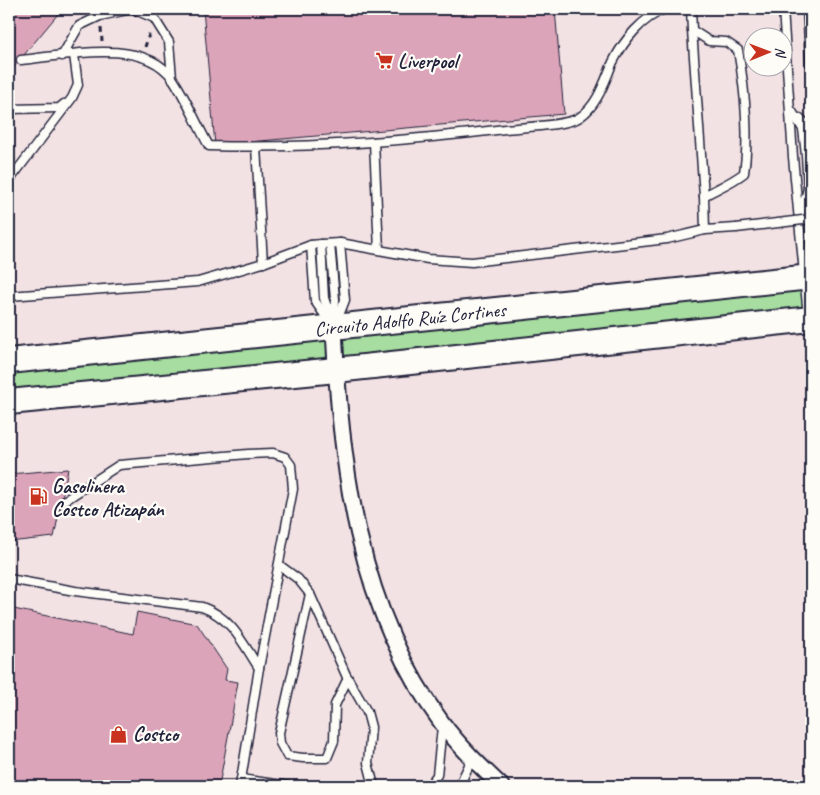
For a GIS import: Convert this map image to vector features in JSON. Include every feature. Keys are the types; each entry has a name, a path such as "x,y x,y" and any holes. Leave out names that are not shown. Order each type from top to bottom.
{"main road":[{"name":"Circuito Adolfo Ruíz Cortines","path":"9,361 807,277"},
{"path":"9,402 336,370 810,319"}],"street":[{"path":"334,328 342,433 357,530 365,566 377,602 410,672 442,722 472,758 501,786"}],"lane":[{"path":"62,56 79,26 100,16 132,9 154,18 169,42 172,78"},
{"path":"21,60 103,52 124,52 152,60 172,78 209,146 295,148 374,142 460,135 542,125 580,117 599,96 614,61 630,35 655,13 665,9"},
{"path":"690,9 705,230"},
{"path":"783,9 798,220 807,277 810,319"},
{"path":"806,9 811,75"},
{"path":"692,30 709,42 726,42 738,50 743,84 748,149 744,173 730,184 721,186 704,196"},
{"path":"9,181 72,98 78,85 74,55"},
{"path":"9,109 59,108 72,98"},
{"path":"790,108 811,129"},
{"path":"790,108 803,129 806,155 808,190 798,220"},
{"path":"374,142 379,250"},
{"path":"256,147 263,263"},
{"path":"798,220 811,198"},
{"path":"9,296 198,282 263,263 311,245 321,244 340,243 428,259 472,262 667,239 705,230 811,219"},
{"path":"334,328 345,300 340,243"},
{"path":"321,244 324,298 334,328"},
{"path":"330,244 335,299 334,328"},
{"path":"311,245 315,301 334,328"},
{"path":"61,503 119,465 273,453 285,457 291,465 294,474 240,782 289,786"},
{"path":"279,565 298,579 310,594 348,678 367,712 371,727 368,764 374,786"},
{"path":"9,579 75,591 202,607 219,613 233,628 260,668"},
{"path":"310,594 279,733 280,743 287,756 327,758 334,741 335,705 348,678"},
{"path":"429,786 438,775 442,722"},
{"path":"459,786 472,758"}],"path":[{"path":"100,16 103,52"}],"green space":[{"path":"804,278 808,319 9,402 9,361"}],"building":[{"path":"9,9 109,9 58,14 9,73"},
{"name":"Liverpool","path":"203,9 555,9 564,114 215,145"},
{"path":"68,469 54,537 9,542 9,474"},
{"name":"Costco","path":"9,608 133,634 137,612 197,624 227,669 225,680 238,682 219,786 9,786"}],"place":[{"name":"Liverpool","path":"384,61"},
{"name":"Gasolinera Costco Atizapán","path":"38,497"},
{"name":"Costco","path":"119,734"}]}
